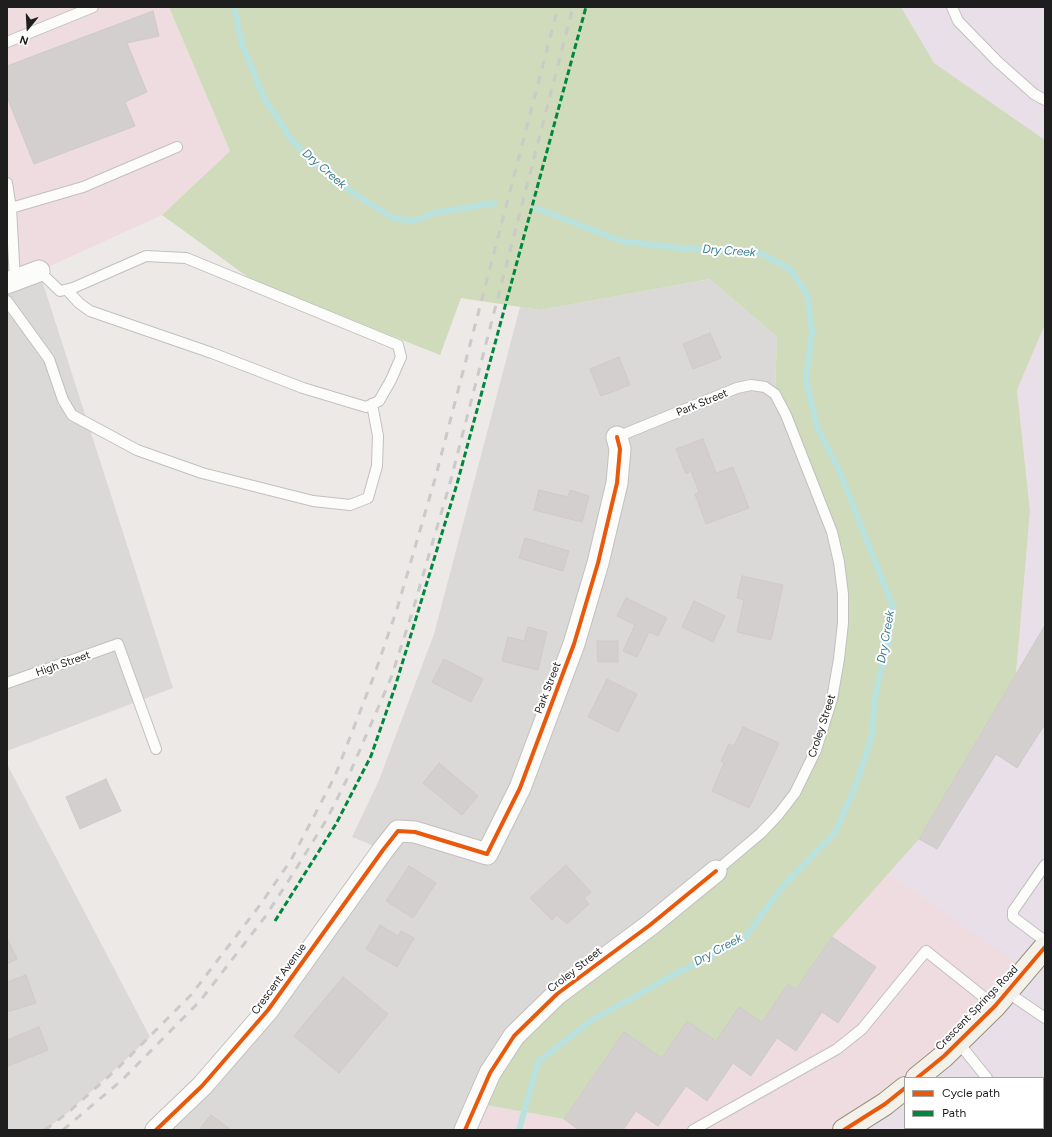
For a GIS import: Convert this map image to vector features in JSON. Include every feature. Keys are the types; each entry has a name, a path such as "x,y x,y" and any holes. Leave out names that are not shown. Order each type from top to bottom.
{"main road":[{"name":"Crescent Springs Road","path":"918,1077 958,1042 1001,999 1045,947"},
{"path":"844,1130 884,1104 904,1089"}],"street":[{"path":"11,282 39,271"},
{"name":"Park Street","path":"404,832 415,832 487,854 520,788 574,644 598,563 616,483 620,449 617,437"},
{"name":"Crescent Avenue","path":"156,1130 202,1086 268,1010 383,850 398,831 404,832"},
{"name":"Croley Street","path":"465,1130 490,1073 514,1036 557,994 650,925 716,871"}],"lane":[{"path":"7,42 93,7"},
{"path":"952,7 958,21 998,62 1034,94 1045,100"},
{"path":"11,208 83,187 177,148"},
{"path":"7,183 11,208 11,282"},
{"path":"39,271 60,291 67,290 146,256 186,258 398,345 401,357 391,380 379,401 366,407 303,388 212,353 90,310 79,303 67,290"},
{"path":"7,301 49,359 63,400 72,415 137,450 202,473 313,501 350,505 368,498 377,466 378,436 372,404"},
{"name":"Park Street","path":"617,437 737,388 751,385 765,387"},
{"name":"Croley Street","path":"716,871 761,833 778,815 795,793 816,750 832,699 842,630 843,594 832,532 786,415 775,394 765,387"},
{"name":"High Street","path":"7,683 118,644 156,749"},
{"path":"1045,865 1013,911 1013,917 1045,941"},
{"path":"693,1130 837,1049 862,1029 926,951 1001,999 1045,1018"},
{"path":"958,1042 986,1077"}],"shaded area":[{"path":"7,7 169,7 230,151 162,215 39,271 7,283"},
{"path":"901,7 1045,7 1045,140 934,63"},
{"path":"39,271 173,688 7,751 7,283"},
{"path":"710,279 777,337 775,394 832,532 843,594 832,699 795,793 465,1130 156,1130 202,1086 382,849 352,837 379,780 434,634 520,307 540,310"},
{"path":"1045,324 1045,1130 844,1130 904,1089 904,1129 1044,1129 1044,1077 918,1077 1026,969 888,873 919,839 1016,674 1030,511 1017,390"},
{"path":"7,764 150,1037 71,1110 45,1130 7,1130"},
{"path":"888,873 1027,969 1004,996 907,1077 904,1077 904,1080 844,1130 465,1130 475,1103 564,1119 624,1032 687,1021 739,1007 762,1022 788,984 796,989 832,937"}],"green space":[{"path":"169,7 901,7 934,63 1045,140 1045,324 1017,390 1030,511 1016,674 919,839 832,937 796,989 788,984 762,1022 716,1041 687,1021 662,1058 624,1032 564,1119 475,1103 501,1054 778,815 816,750 839,659 839,562 775,394 777,337 710,279 540,310 461,298 440,355 252,280 162,215 230,151"}],"building":[{"path":"153,11 159,36 127,43 147,92 125,102 135,126 34,164 7,97 7,66"},
{"path":"710,333 721,358 693,369 683,344"},
{"path":"619,357 630,385 601,396 590,369"},
{"path":"703,439 716,473 733,467 749,508 706,524 695,494 699,492 691,471 686,474 676,449"},
{"path":"539,490 568,497 570,490 589,496 582,522 534,510"},
{"path":"525,538 569,551 563,571 519,558"},
{"path":"742,576 783,585 771,640 737,632 744,600 737,598"},
{"path":"626,598 667,618 658,636 649,632 637,657 623,651 635,625 617,616"},
{"path":"694,601 725,616 713,642 682,627"},
{"path":"1045,625 1045,724 1017,768 996,754 937,849 919,839"},
{"path":"528,627 547,632 538,670 502,661 508,637 524,641"},
{"path":"597,641 618,641 618,662 598,662"},
{"path":"444,659 483,679 471,702 432,682"},
{"path":"607,679 637,694 618,732 588,717"},
{"path":"743,727 779,743 749,808 712,791 724,763 721,761 729,744 734,746"},
{"path":"439,763 478,796 462,815 423,783"},
{"path":"106,779 121,811 80,829 66,797"},
{"path":"566,865 591,892 584,898 589,904 567,924 557,915 552,920 530,898"},
{"path":"409,866 436,883 413,918 386,901"},
{"path":"380,925 398,936 401,931 414,938 397,967 366,949"},
{"path":"832,937 876,967 838,1023 822,1012 796,1051 777,1038 751,1076 733,1063 707,1101 686,1086 658,1126 636,1111 623,1130 579,1130 564,1119 624,1032 662,1058 687,1021 716,1041 739,1007 762,1022 788,984 796,989"},
{"path":"7,938 17,959 7,964"},
{"path":"26,975 36,1003 7,1012 7,982"},
{"path":"343,977 388,1014 339,1073 294,1036"},
{"path":"39,1027 48,1050 8,1066 7,1040"},
{"path":"211,1115 231,1130 199,1130"}],"waterway":[{"name":"Dry Creek","path":"234,7 242,44 264,98 291,139 311,160 350,191 393,218 414,221 434,213 495,203"},
{"name":"Dry Creek","path":"519,1130 538,1062 592,1020 675,974 743,940 784,885 835,833 856,785 871,740 876,691 888,642 893,607 840,472 817,427 806,380 812,331 807,294 790,269 760,253 679,248 621,241 536,208"}],"railway":[{"path":"45,1130 71,1110 118,1068 191,995 260,905 291,860 335,776 375,673 397,609 435,479 558,7"},
{"path":"63,1130 122,1080 200,1001 265,917 327,819 349,775 391,678 412,613 450,483 573,7"}],"marked path":[{"path":"275,921 336,824 371,756 395,687 457,484 586,7"}],"cycle path":[{"path":"156,1130 202,1086 268,1010 398,831 415,832 487,854 520,788 574,644 598,563 617,483 620,449 617,437"},
{"path":"465,1130 490,1073 514,1036 557,994 650,925 716,871"},
{"path":"918,1077 944,1056 995,1006 1045,947"},
{"path":"844,1130 885,1104 904,1089"}]}
